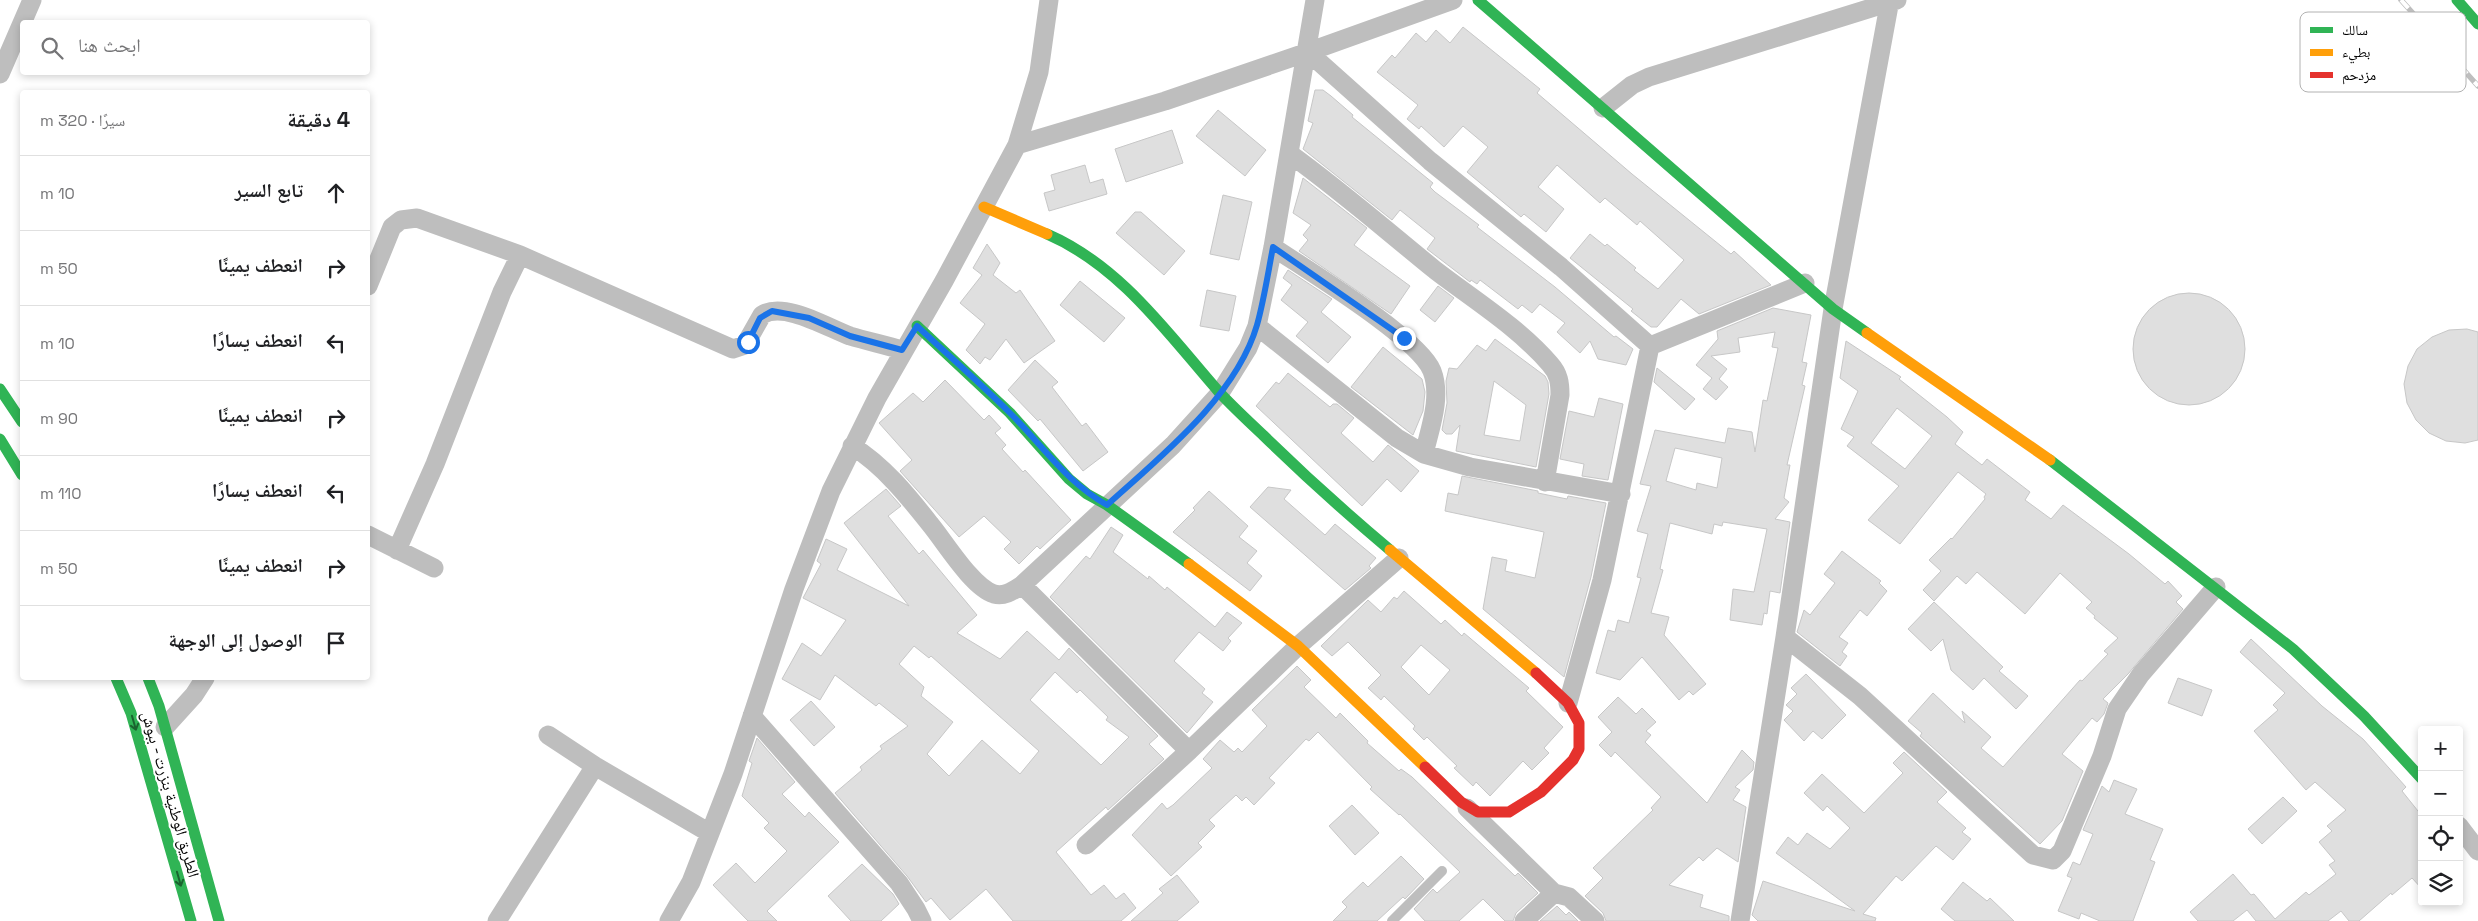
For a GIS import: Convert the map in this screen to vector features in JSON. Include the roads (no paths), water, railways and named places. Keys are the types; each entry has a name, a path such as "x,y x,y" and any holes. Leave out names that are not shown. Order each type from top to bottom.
{"street":[{"path":"23,20 32,0"},
{"path":"669,921 690,882 732,774 794,589 831,491 902,350 984,207 1017,145 1039,72 1049,0"},
{"path":"852,446 872,459 929,522 976,582 995,594 1008,594 1022,585 1173,445 1220,393 1248,348 1257,326 1290,154 1315,0"},
{"path":"1017,145 1165,101 1453,0"},
{"path":"1478,0 1805,283 1832,309 2055,464 2216,587 2293,649 2364,716 2418,774"},
{"path":"2457,0 2478,24"},
{"path":"1603,108 1632,85 1649,78 1892,1 1858,162 1832,309 1785,637 1740,921"},
{"path":"0,74 20,28"},
{"path":"1308,52 1430,161 1561,267 1650,346"},
{"path":"1290,154 1336,187 1435,269 1518,334 1550,364 1560,382 1560,395 1545,482"},
{"path":"984,207 1067,242 1101,266 1176,339 1220,393 1303,474 1568,703 1579,723 1579,749 1573,760 1559,775 1523,805 1509,812 1478,812 1461,802"},
{"path":"370,281 392,227 401,220 418,218 520,255 725,347 738,349 743,347 762,315 777,311 809,318 850,336 902,350"},
{"path":"1273,247 1404,338 1426,360 1435,385 1434,408 1424,454"},
{"path":"397,550 435,464 502,292 520,255"},
{"path":"1650,346 1805,283"},
{"path":"917,326 1010,413 1069,479 1087,494 1107,505 1298,646 1386,726 1554,893 1568,897 1595,921"},
{"path":"1257,326 1397,438 1424,454 1462,465 1545,482 1621,494"},
{"path":"1568,703 1594,612 1621,494 1650,346"},
{"path":"0,389 20,415"},
{"path":"0,439 12,469"},
{"path":"370,536 434,568"},
{"path":"1086,845 1189,752 1298,646 1399,558"},
{"path":"1022,585 1189,752"},
{"path":"1785,637 1860,696 2033,855 2050,860 2057,857 2071,832 2102,756 2117,709 2141,674 2216,587"},
{"name":"الطريق الوطنية بنزرت - ببوش","path":"117,680 131,712 191,921"},
{"name":"الطريق الوطنية بنزرت - ببوش","path":"149,680 165,727 219,921"},
{"path":"165,727 194,695 204,680"},
{"path":"752,716 899,884 912,901 922,921"},
{"path":"548,735 595,766 708,832"},
{"path":"497,921 595,766"},
{"path":"2463,831 2478,851"},
{"path":"1524,921 1554,893"}],"lane":[{"path":"1392,921 1442,871"}],"railway":[{"path":"2401,0 2412,12"},
{"path":"2466,73 2478,86"}]}
